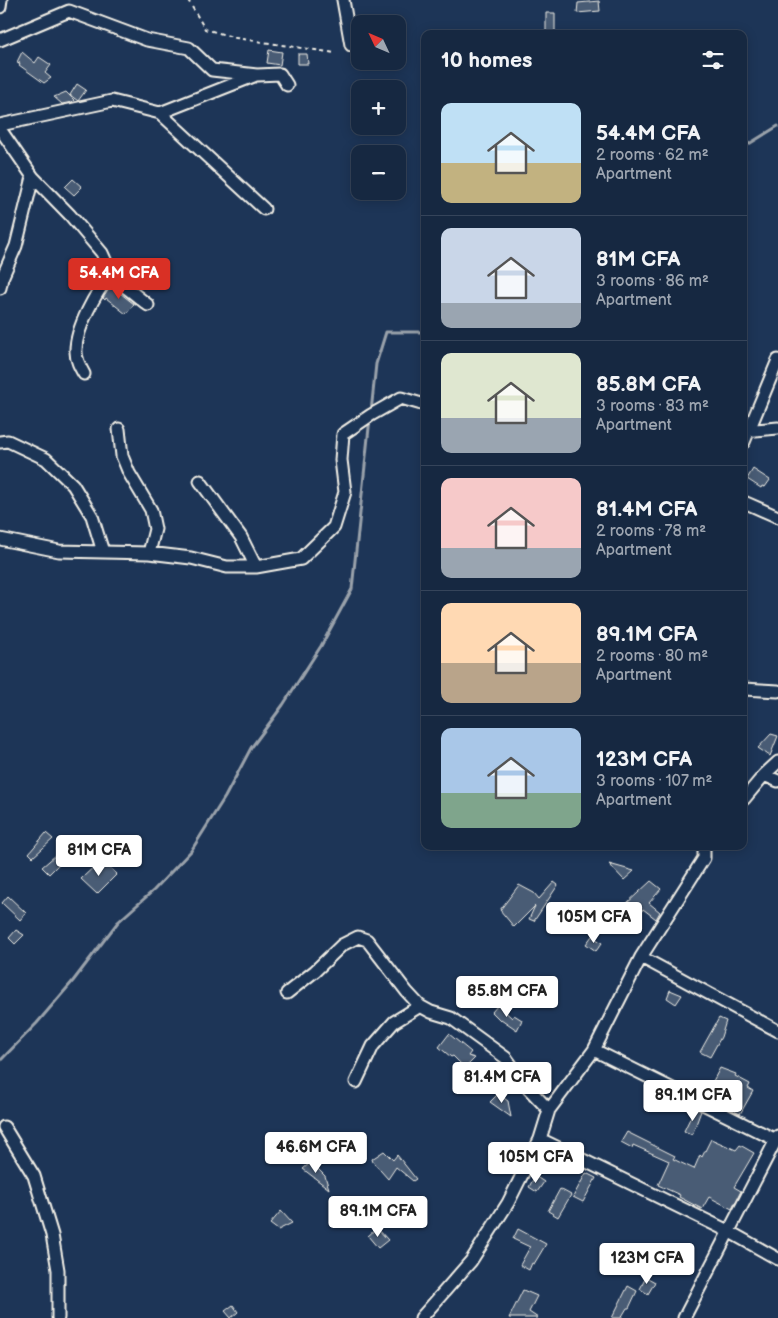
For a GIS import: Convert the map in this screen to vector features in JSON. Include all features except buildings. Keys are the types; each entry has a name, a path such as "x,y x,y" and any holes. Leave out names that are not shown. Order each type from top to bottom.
{"street":[{"path":"0,7 1,0"},
{"path":"343,0 351,45"},
{"path":"0,40 69,11 146,40 189,48 212,70 280,74 287,85"},
{"path":"160,113 257,74"},
{"path":"148,305 111,273 102,254 70,215 33,177 0,127 112,101 160,113 264,209"},
{"path":"0,288 2,278 16,246 33,177"},
{"path":"84,374 78,362 76,351 78,336 98,290 111,273"},
{"path":"747,430 778,360"},
{"path":"0,539 59,551 149,554 190,558 228,567 256,567 301,559 334,527 345,492 340,460 343,434 401,398 421,404"},
{"path":"747,435 778,428"},
{"path":"119,429 122,456 129,473 151,510 156,528 149,554"},
{"path":"0,442 8,441 46,459 73,485 92,516 103,552"},
{"path":"200,481 241,536 256,567"},
{"path":"747,503 778,517"},
{"path":"747,689 778,690"},
{"path":"747,795 778,762"},
{"path":"764,775 778,781"},
{"path":"421,1318 471,1261 508,1203 540,1139 549,1110 594,1050 641,957 704,858 704,850"},
{"path":"287,993 315,971 342,945 358,937 366,940 420,1006 431,1012 452,1018 506,1058 529,1089 549,1110"},
{"path":"641,957 778,1030"},
{"path":"356,1082 373,1046 394,1022 420,1006"},
{"path":"594,1050 777,1139 684,1318"},
{"path":"4,1127 34,1176 52,1235 58,1270 58,1318"},
{"path":"540,1139 728,1231 778,1259"}],"path":[{"path":"188,0 205,29 236,38 336,53"}],"waterway":[{"path":"747,145 778,126"},
{"path":"371,412 376,364 386,332 421,332"},
{"path":"0,1061 37,1023 73,981 118,922 154,890 191,851 225,797 251,748 283,705 321,646 352,589 370,418"}]}
